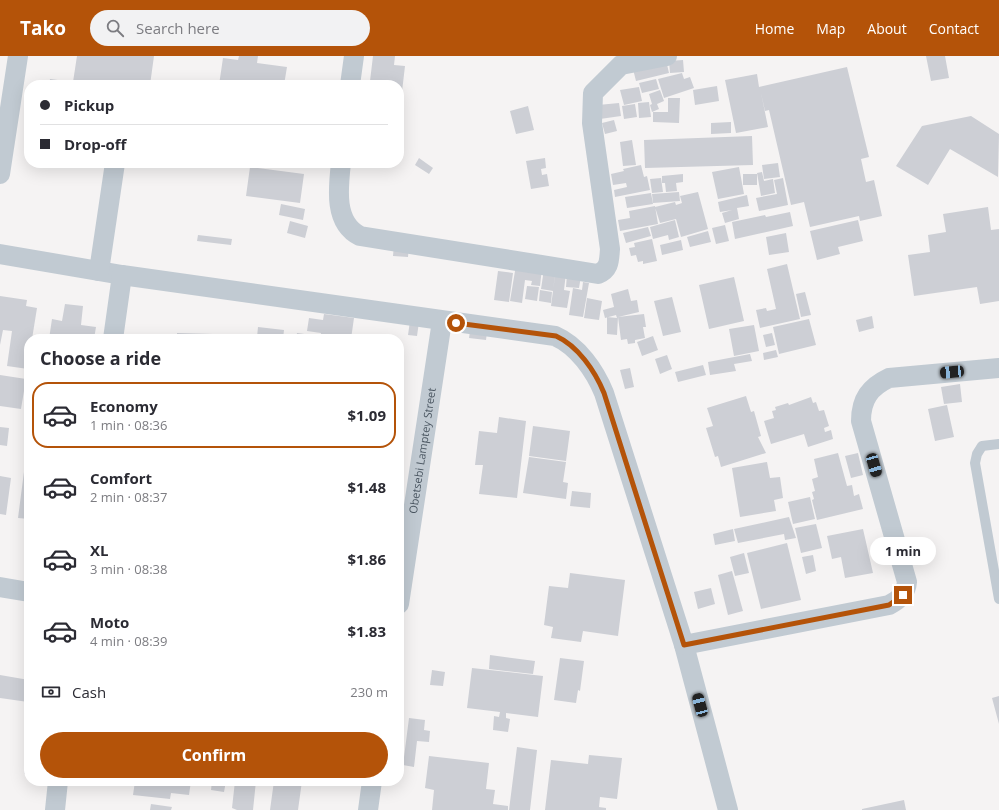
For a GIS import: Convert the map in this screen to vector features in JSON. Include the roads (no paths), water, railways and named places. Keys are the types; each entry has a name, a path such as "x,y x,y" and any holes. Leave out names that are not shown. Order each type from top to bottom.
{"street":[{"path":"0,174 18,56"},
{"path":"351,80 354,56"},
{"path":"341,168 340,210 343,221 351,232 360,236 598,274 606,270 608,266 610,249 592,123 593,93 621,65 667,56"},
{"path":"99,271 114,168"},
{"path":"0,254 122,275 556,336 569,344 589,366 604,393 684,645 728,810"},
{"path":"114,334 122,275"},
{"name":"Obetsebi Lamptey Street","path":"404,571 442,321"},
{"path":"684,645 889,605 900,599 905,591 907,582 861,421 864,399 877,385 889,378 999,368"},
{"path":"0,587 24,591"},
{"path":"55,810 57,786"},
{"path":"368,810 371,786"}],"lane":[{"path":"999,444 982,446 977,454 975,463 999,599"}]}
